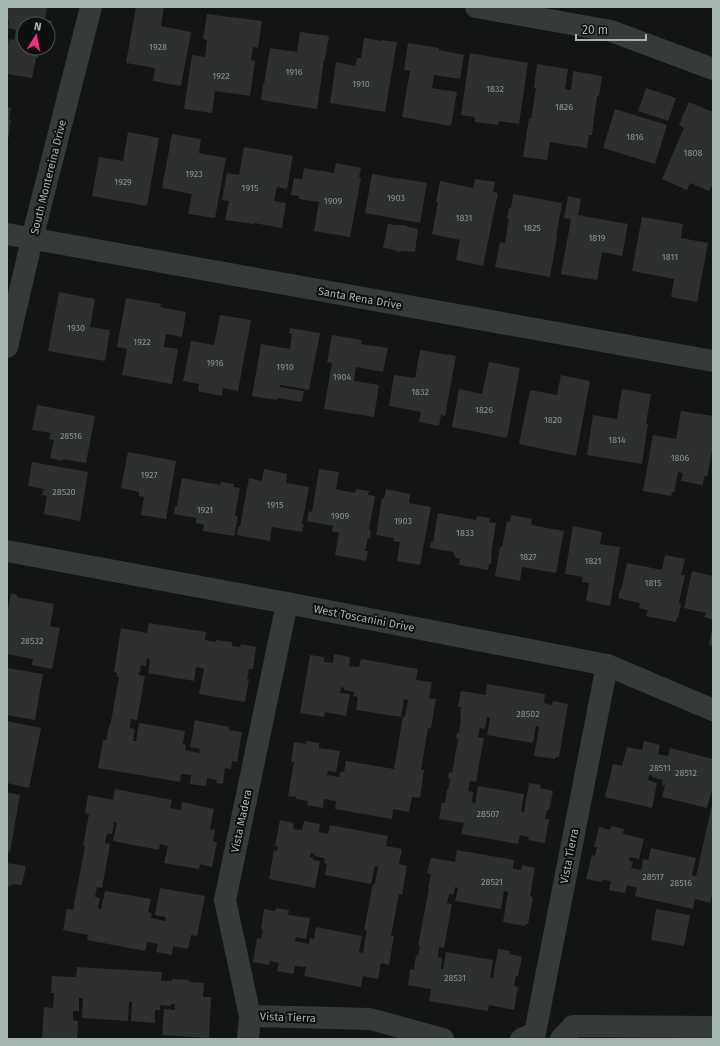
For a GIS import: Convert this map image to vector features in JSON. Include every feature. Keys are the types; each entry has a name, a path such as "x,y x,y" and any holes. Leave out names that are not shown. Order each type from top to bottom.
{"street":[{"name":"South Montereina Drive","path":"7,347 32,239 92,7"},
{"path":"476,7 611,31 713,69"},
{"name":"Santa Rena Drive","path":"7,234 713,361"},
{"name":"West Toscanini Drive","path":"7,551 607,665 713,710"},
{"name":"Vista Madera","path":"248,1039 250,1016 225,900 287,603"},
{"name":"Vista Tierra","path":"521,1039 535,1033 607,665"},
{"name":"Vista Tierra","path":"250,1016 370,1019 443,1039"},
{"path":"561,1039 573,1026 677,1033 713,1027"}],"building":[{"path":"7,7 47,7 46,16 16,16 16,30 8,28 9,20 7,19"},
{"path":"136,7 164,7 161,26 191,32 181,86 153,81 155,68 126,63"},
{"path":"207,14 262,21 258,48 253,47 251,60 255,61 250,96 215,91 212,113 184,109 192,55 205,57 207,40 203,39"},
{"path":"16,30 16,56 38,56 38,58 36,58 32,78 7,74 7,49 9,39 14,40"},
{"path":"300,32 329,36 324,59 317,109 261,100 270,48 297,52"},
{"path":"364,38 397,42 385,112 330,103 336,62 355,66 357,58 361,58"},
{"path":"408,43 439,48 439,50 464,55 460,79 434,75 432,88 457,92 451,126 402,117 410,71 404,70"},
{"path":"470,53 528,63 519,124 499,121 498,125 475,122 475,117 461,115"},
{"path":"537,64 568,69 565,89 571,90 573,71 602,76 599,96 597,96 592,135 589,135 587,148 550,142 547,160 523,157 529,118 531,119 536,88 534,88"},
{"path":"646,88 676,98 668,121 638,111"},
{"path":"689,102 713,112 713,183 709,191 690,183 687,190 662,179 684,128 679,125"},
{"path":"7,107 11,108 8,140 7,140"},
{"path":"615,109 667,125 655,164 603,148"},
{"path":"128,132 159,138 147,206 92,196 99,157 123,161"},
{"path":"172,134 201,139 199,153 226,158 215,218 188,214 192,194 162,188"},
{"path":"244,147 293,156 287,189 277,187 274,201 286,203 282,228 225,220 229,201 222,200 227,173 239,175"},
{"path":"336,163 361,168 359,177 361,178 350,237 314,231 319,202 299,199 299,196 291,195 294,178 302,179 304,168 334,173"},
{"path":"372,174 427,183 420,223 365,213"},
{"path":"475,179 495,182 493,192 498,193 483,266 456,260 460,240 432,234 440,181 473,188"},
{"path":"513,194 562,203 550,277 495,267 500,242 505,243 509,219 507,219 509,208 511,208"},
{"path":"568,196 581,199 578,215 628,224 622,256 602,252 597,280 561,274 571,219 564,218"},
{"path":"642,217 683,224 681,238 708,243 697,302 671,297 674,279 632,271"},
{"path":"388,224 404,225 418,229 415,252 398,252 392,249 383,248"},
{"path":"59,292 95,299 90,327 110,330 105,361 48,351"},
{"path":"126,298 161,304 160,307 186,312 182,337 166,334 164,347 178,349 172,384 122,375 127,349 117,347"},
{"path":"220,315 251,320 238,391 223,388 222,396 198,391 199,384 183,381 191,341 214,345"},
{"path":"290,328 320,333 309,390 280,385 280,387 304,391 302,402 252,396 261,344 290,349 292,334 289,333"},
{"path":"332,335 362,340 361,344 388,348 383,372 356,367 354,381 379,385 374,417 324,409 332,363 327,362"},
{"path":"420,350 456,356 445,416 441,415 439,426 419,422 421,412 389,406 394,375 415,378"},
{"path":"489,362 520,368 507,438 452,427 459,389 482,394"},
{"path":"561,375 590,381 576,456 519,444 530,390 557,395"},
{"path":"622,389 651,394 642,464 587,455 593,415 617,419"},
{"path":"37,405 95,416 86,463 50,458 54,440 49,439 51,433 32,430"},
{"path":"681,411 713,416 713,445 707,477 704,476 703,485 681,481 683,473 678,472 674,492 672,492 671,496 643,491 653,435 676,439"},
{"path":"128,452 176,461 166,519 141,515 144,497 139,496 139,492 121,488"},
{"path":"32,462 88,472 80,521 44,514 47,496 42,495 44,489 28,486"},
{"path":"264,469 287,474 286,483 309,487 302,524 304,524 302,532 272,527 270,541 237,535 238,527 240,527 249,478 262,481"},
{"path":"319,469 339,472 336,489 355,493 356,489 369,491 368,495 375,496 369,530 371,530 370,538 368,538 365,551 368,551 366,561 335,555 339,533 332,531 333,526 307,521 309,511 312,512"},
{"path":"182,478 220,485 221,482 234,484 233,487 240,488 235,516 238,516 234,536 203,531 204,525 196,523 196,518 174,514"},
{"path":"386,489 410,494 409,503 431,507 420,565 397,561 400,542 393,541 394,538 376,535 382,498 384,499"},
{"path":"438,513 476,520 477,516 490,518 489,522 496,523 491,554 491,564 489,564 488,570 459,565 460,559 456,558 453,552 430,548 431,542 433,542"},
{"path":"511,515 532,519 531,525 564,531 556,573 522,567 520,581 495,576 500,547 502,547 507,521 510,522"},
{"path":"573,526 602,532 600,544 620,547 610,606 586,601 589,583 582,582 583,577 565,574"},
{"path":"665,555 685,559 681,575 685,575 679,603 681,604 676,622 646,616 648,610 639,608 640,603 618,598 627,563 662,570"},
{"path":"692,571 713,576 713,620 704,617 706,613 684,608"},
{"path":"11,593 17,595 17,597 54,604 50,626 60,628 52,669 32,665 33,659 7,654 7,614"},
{"path":"149,623 206,632 205,640 215,642 216,640 232,642 232,646 240,647 241,644 256,647 253,669 249,669 247,679 249,679 245,702 199,694 204,669 196,667 194,681 148,673 150,659 147,658 146,666 141,665 139,675 145,676 137,720 131,719 130,728 135,729 133,741 136,741 139,723 185,731 183,744 186,745 185,750 199,753 200,749 190,747 195,720 229,727 229,730 242,732 237,762 232,761 231,769 225,768 223,784 216,783 217,780 207,778 206,786 190,784 191,775 181,774 180,782 98,768 103,740 106,740 109,726 110,727 119,677 117,677 117,673 114,672 121,628 147,633"},
{"path":"713,629 713,646 709,645"},
{"path":"334,654 350,657 349,666 359,667 361,659 418,669 416,680 432,682 429,698 436,699 431,728 428,728 421,770 424,770 420,798 412,797 409,812 393,809 392,819 335,809 336,801 324,799 323,808 307,805 308,801 288,796 294,762 291,762 294,742 306,744 306,741 319,743 319,748 340,751 336,772 328,771 327,775 340,777 340,772 344,772 346,761 394,769 403,716 405,717 408,700 404,699 401,717 356,710 358,697 353,696 354,692 344,690 344,688 341,687 340,693 350,694 346,716 325,712 324,717 300,713 310,655 324,657 324,662 333,663"},
{"path":"8,668 43,674 35,720 7,715"},
{"path":"487,684 545,694 544,703 552,705 553,701 568,704 559,757 556,757 555,759 534,756 539,727 536,726 533,743 487,735 490,718 487,717 485,729 480,728 478,737 484,738 476,782 470,781 468,791 473,792 472,802 475,803 478,786 524,794 521,811 524,812 529,783 541,785 540,788 553,791 549,810 547,810 545,819 549,819 545,843 528,840 529,837 520,835 518,844 461,834 464,823 439,819 442,803 445,803 450,779 448,779 449,772 452,773 458,739 456,739 457,733 459,733 461,718 461,707 458,707 461,691 486,695"},
{"path":"7,721 41,728 29,788 7,783"},
{"path":"644,741 660,745 658,754 668,756 670,748 713,759 713,790 707,808 662,797 665,785 662,785 663,780 652,777 652,775 649,775 648,780 657,783 652,808 605,797 613,764 622,766 627,747 642,750"},
{"path":"115,789 172,800 170,808 181,810 182,802 214,809 210,829 215,830 213,841 217,842 212,867 200,864 199,869 164,863 168,846 160,844 159,850 113,841 117,823 114,822 112,834 107,833 105,843 110,844 102,888 97,887 95,897 100,898 98,908 101,909 105,891 151,899 148,912 152,913 151,918 165,921 166,917 155,915 160,888 205,896 197,936 191,935 188,949 173,946 172,955 156,952 158,944 147,942 145,951 87,940 88,935 63,930 67,909 73,910 85,846 83,846 89,814 85,813 88,795 113,800"},
{"path":"7,792 20,795 10,852 7,851"},
{"path":"712,805 713,892 710,903 695,899 693,909 635,896 637,888 627,885 625,893 609,890 611,881 602,880 602,882 586,879 592,855 595,856 597,847 594,847 599,827 610,830 611,826 624,829 623,834 644,839 639,859 629,857 629,860 633,862 631,868 641,870 643,859 648,860 651,848 696,858 692,875 696,876"},
{"path":"280,820 294,823 293,829 302,830 304,821 320,824 319,832 328,834 330,825 388,836 386,846 402,849 399,864 407,866 402,895 399,894 391,936 394,936 389,965 381,963 378,979 363,976 361,987 304,976 306,967 295,966 293,974 277,971 279,963 270,961 269,965 253,962 257,938 261,939 264,909 275,911 276,908 289,910 288,915 310,918 306,939 296,937 295,941 309,944 310,938 314,939 316,927 362,936 359,952 363,953 367,930 364,930 378,866 375,866 371,884 325,875 327,864 324,863 325,858 314,856 315,854 311,853 310,857 313,857 313,860 320,861 315,888 269,879 274,850 277,851 278,847 275,846"},
{"path":"457,850 514,860 513,869 521,870 522,865 535,868 530,896 533,897 528,924 525,924 525,926 503,922 508,892 504,891 501,909 455,901 458,888 455,887 454,894 449,894 447,903 452,904 444,948 439,947 438,957 442,958 441,969 443,969 446,952 493,960 490,978 493,978 498,949 510,951 510,954 522,957 514,986 518,987 514,1010 489,1005 488,1011 429,1001 431,989 408,985 410,969 414,970 416,955 418,956 420,945 418,945 431,874 427,873 431,858 455,862"},
{"path":"7,863 26,866 22,885 12,884 11,886 7,886"},
{"path":"656,909 690,915 684,946 651,940"},
{"path":"77,967 162,972 161,981 172,981 172,979 204,983 203,997 211,997 209,1038 162,1035 164,1009 175,1010 175,1004 171,1004 171,1006 160,1005 160,1010 155,1010 155,1023 131,1021 132,1002 129,1002 128,1021 82,1018 83,998 79,998 79,1011 73,1011 73,1020 78,1021 77,1039 42,1039 44,1007 53,1008 54,993 51,993 52,976 76,977"}]}
